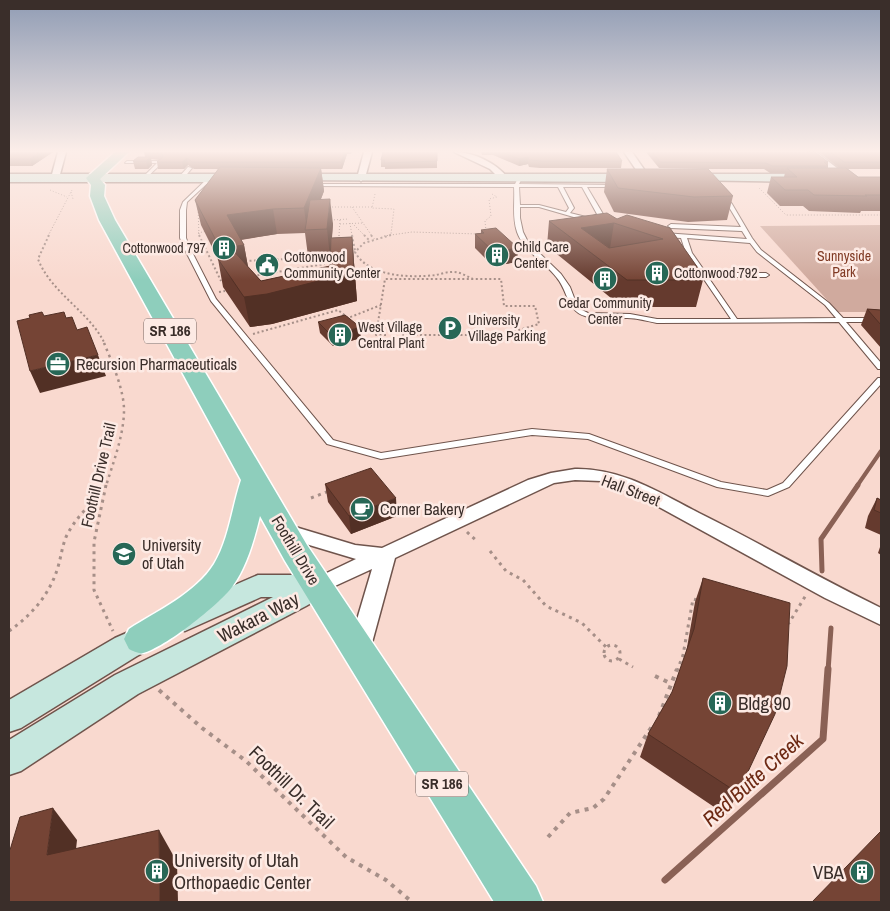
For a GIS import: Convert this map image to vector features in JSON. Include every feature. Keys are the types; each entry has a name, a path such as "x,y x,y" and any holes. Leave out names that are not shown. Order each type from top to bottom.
{"main road":[{"name":"Foothill Drive","path":"97,195 107,220 282,530 436,775 520,902"},
{"path":"129,637 208,591 227,570 240,535 254,480"},
{"name":"Wakara Way","path":"9,717 129,637 258,586 317,586"},
{"name":"Wakara Way","path":"9,759 116,690 202,645 272,612 317,586"}],"street":[{"name":"Hall Street","path":"317,586 534,484 556,476 590,475 615,480 645,492 753,548 828,592 881,617"},
{"path":"282,530 355,552 386,555 374,591 359,650"}],"lane":[{"path":"195,195 185,202 182,210 183,238 186,248 213,300 330,442 381,456 532,432 589,437 720,485 768,493 786,485 881,380"},
{"path":"517,195 516,206 524,242 559,276 567,288 573,305 580,312 587,315 630,316 657,320 881,320"},
{"path":"565,195 572,208 566,214"},
{"path":"589,195 600,214 591,220"},
{"path":"722,195 735,211 750,241 759,251 816,294 881,367"},
{"path":"516,206 539,206 603,223"},
{"path":"671,226 743,230"},
{"path":"656,234 750,241"},
{"path":"683,236 689,253 735,320"},
{"path":"704,275 766,275"}],"path":[{"name":"Foothill Drive Trail","path":"68,195 40,249 38,259 43,272 88,318 103,341 114,366 124,410 117,449 94,542 94,590 129,637"},
{"path":"71,195 74,199"},
{"path":"372,207 375,195"},
{"path":"350,256 355,254 360,245 369,240 391,234 487,234 485,221 491,216 489,199 497,197 494,195"},
{"path":"766,195 786,215 881,215"},
{"path":"200,201 197,208 198,233 201,244 221,281"},
{"path":"323,207 394,208 391,234"},
{"path":"352,207 374,238"},
{"path":"338,248 340,219"},
{"path":"331,220 350,219"},
{"path":"351,223 369,240"},
{"path":"351,223 355,254 365,265 385,272 426,276 453,271 473,279"},
{"path":"340,224 363,223"},
{"path":"198,228 210,227 207,232 198,233"},
{"path":"243,261 338,256"},
{"path":"324,270 325,257"},
{"path":"331,257 334,264"},
{"path":"248,276 324,264"},
{"path":"301,271 304,267"},
{"path":"385,272 376,335 386,335"},
{"path":"257,275 261,283"},
{"path":"385,279 501,279 504,306 535,306 538,324 502,335 400,335"},
{"path":"223,299 218,292 226,291"},
{"path":"251,334 338,310 348,318 380,305"},
{"path":"311,498 338,487"},
{"path":"9,631 39,604 48,592 57,572 66,536 77,521 105,492"},
{"path":"464,529 478,542"},
{"path":"490,551 506,571 523,580 546,606 560,615 582,623 606,647 617,648 621,652 619,658"},
{"path":"780,620 789,623 809,590"},
{"path":"548,837 570,813 593,808 604,799 657,720 685,647 693,599 701,601"},
{"path":"606,647 603,650 606,657 614,660 619,658"},
{"path":"619,658 633,667"},
{"path":"655,676 672,684"},
{"name":"Foothill Dr. Trail","path":"156,688 202,728 246,761 305,820 346,857 386,880 412,902"}],"green space":[{"name":"Sunnyside Park","path":"881,225 881,312 838,312 760,226"}],"building":[{"path":"199,195 310,195 304,208 273,209 227,215 244,245 230,247 261,281 330,266 331,238 352,237 354,272 267,294 244,297 218,259 224,256 195,200"},
{"path":"673,195 733,196 694,197"},
{"path":"814,195 881,195 865,195 867,196"},
{"path":"330,199 327,229 305,230 310,200"},
{"path":"607,213 617,219 627,215 670,228 700,271 697,271 703,280 627,280 549,221","holes":["614,223 663,239 609,248 581,228"]},
{"path":"496,228 518,248 494,252 475,234 484,233 481,230"},
{"path":"867,309 881,310 881,325"},
{"path":"42,312 44,316 64,312 66,318 72,317 77,330 87,327 98,355 30,371 17,321 30,318 29,315"},
{"path":"345,315 360,327 332,336 318,322"},
{"path":"371,468 396,498 349,516 325,484"},
{"path":"877,498 881,500 881,513 874,510"},
{"name":"Bldg 90","path":"703,578 790,603 787,666 775,714 738,793 648,734 672,692 694,629"},
{"path":"53,808 47,855 159,830 160,902 9,902 9,850 20,817"},
{"name":"VBA","path":"881,831 881,902 812,902"}],"waterway":[{"name":"Red Butte Creek","path":"857,486 881,451"},
{"name":"Red Butte Creek","path":"822,571 821,539 858,485"},
{"name":"Red Butte Creek","path":"828,671 831,628"},
{"name":"Red Butte Creek","path":"665,880 823,739 828,669"}],"place":[{"name":"Cottonwood 797","path":"224,248"},
{"name":"Child Care Center","path":"497,255"},
{"name":"Cottonwood Community Center","path":"267,265"},
{"name":"Cottonwood 792","path":"657,273"},
{"name":"Cedar Community Center","path":"605,279"},
{"name":"University Village Parking","path":"450,328"},
{"name":"West Village Central Plant","path":"340,335"},
{"name":"Recursion Pharmaceuticals","path":"58,364"},
{"name":"Corner Bakery","path":"362,509"},
{"name":"University of Utah","path":"124,554"},
{"name":"Bldg 90","path":"720,703"},
{"name":"University of Utah Orthopaedic Center","path":"157,871"},
{"name":"VBA","path":"862,872"}]}
